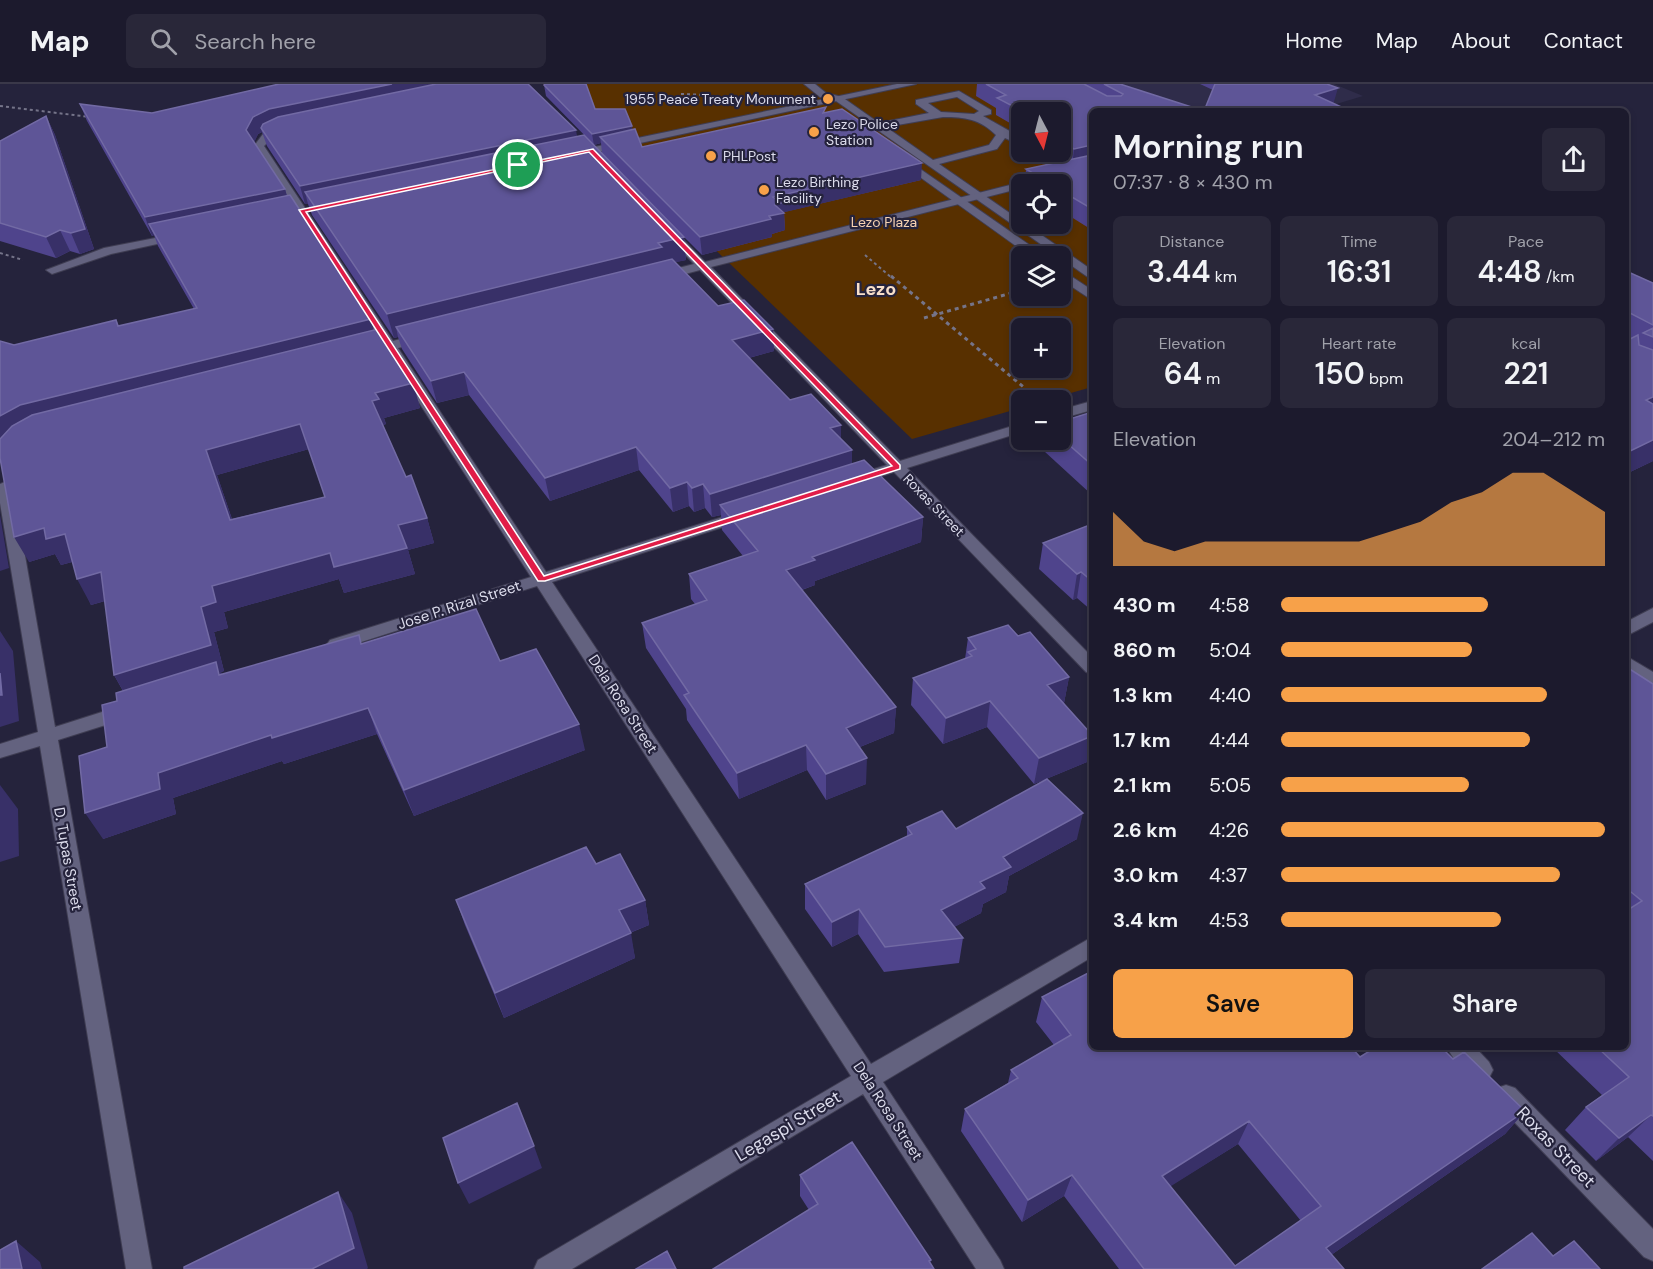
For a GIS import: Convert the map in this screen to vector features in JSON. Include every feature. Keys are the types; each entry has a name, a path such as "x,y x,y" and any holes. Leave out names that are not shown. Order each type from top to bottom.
{"street":[{"path":"809,84 826,102"},
{"path":"567,155 586,146 911,84"},
{"path":"878,126 938,114 968,116 988,112 959,94 919,102 938,114"},
{"path":"839,99 1089,274"},
{"path":"968,116 1011,136"},
{"name":"Dela Rosa Street","path":"303,125 279,130 263,138 259,146 991,1269"},
{"path":"932,163 993,147 999,141 1001,134 996,128"},
{"path":"586,146 607,167"},
{"path":"896,155 1023,246"},
{"path":"1058,162 1077,171 1064,174"},
{"path":"645,281 1011,188"},
{"name":"Roxas Street","path":"655,216 1089,665"},
{"path":"52,270 108,251 188,234"},
{"path":"1071,281 1089,294"},
{"path":"356,354 436,334"},
{"path":"1071,412 1089,406"},
{"path":"842,484 1011,431"},
{"name":"D. Tupas Street","path":"2,466 139,1269"},
{"name":"Jose P. Rizal Street","path":"317,651 764,509"},
{"path":"1629,628 1653,614"},
{"path":"1629,664 1653,681"},
{"path":"0,751 148,704"},
{"name":"Legaspi Street","path":"547,1269 1089,948"},
{"name":"Roxas Street","path":"1462,1050 1653,1248"}],"path":[{"path":"0,106 92,117"},
{"path":"838,232 1027,390"},
{"path":"924,318 1011,293"}],"shaded area":[{"path":"1074,84 1334,84 1363,96 1323,108 1124,108"}],"green space":[{"name":"Lezo Plaza","path":"543,84 1041,84 1089,109 1089,388 1071,393 1071,390 1011,390 1011,411 912,439"}],"building":[{"path":"279,84 392,84 269,109 253,117 246,130 285,189 145,217 80,104 152,113"},
{"path":"436,84 528,84 576,130 300,186 261,128 263,124 278,117"},
{"path":"545,84 586,84 595,109 625,109 632,126 592,134"},
{"path":"986,84 1084,84 1107,96 1121,96 1123,94 1104,84 1120,84 1195,108 1089,108 1089,146 1074,149 1071,147 1071,102 1011,102 1011,105 997,98 1006,95"},
{"path":"1215,84 1327,84 1338,88 1315,95 1343,108 1205,108"},
{"path":"826,107 823,113 842,109 922,163 773,197 781,203 775,205 784,213 769,216 771,219 700,237 600,137 635,129 642,147"},
{"path":"46,116 85,229 71,233 60,230 46,237 0,223 0,141"},
{"path":"584,135 684,237 658,243 662,247 387,314 305,192"},
{"path":"1089,156 1089,207 1071,197 1071,174 1034,174 1026,169 1059,162 1071,162 1071,159"},
{"path":"290,195 371,319 20,405 0,416 0,341 14,345 116,320 118,326 197,308 149,224"},
{"path":"672,259 718,306 744,300 773,329 732,340 790,400 811,394 841,425 830,428 852,450 710,494 703,484 692,488 687,482 670,488 636,447 545,478 464,372 431,381 396,327"},
{"path":"1629,272 1653,283 1653,325 1629,313"},
{"path":"1653,328 1653,337 1643,333"},
{"path":"378,329 413,383 375,393 379,399 372,401 406,477 411,475 427,518 398,525 407,548 334,567 330,553 212,586 216,602 201,607 211,645 114,675 101,572 77,579 65,534 46,539 44,528 14,537 0,458 0,439 12,426 32,415","holes":["300,424 325,497 230,520 206,450"]},
{"path":"1638,335 1639,345 1653,350 1653,397 1646,400 1653,404 1653,440 1629,452 1629,340"},
{"path":"1089,413 1089,462 1071,447 1071,419"},
{"path":"864,460 923,517 812,557 815,560 786,570 896,707 846,728 867,758 826,774 806,745 737,773 684,695 689,693 642,623 707,600 689,574 758,551 720,505"},
{"path":"1089,525 1089,579 1081,572 1077,574 1043,543"},
{"path":"476,609 500,661 536,649 579,724 404,790 368,708 272,738 271,735 158,773 160,789 85,813 79,756 107,747 102,705 117,701 116,693 216,662 219,675 359,635 361,644"},
{"path":"1008,625 1018,636 1030,632 1069,677 1047,685 1089,732 1089,737 1039,758 990,701 946,718 913,678 972,656 968,652 976,649 968,638"},
{"path":"1629,669 1653,684 1653,1116 1651,1115 1619,1138 1586,1107 1629,1077 1600,1050 1629,1050 1629,909 1642,901 1629,890"},
{"path":"1047,779 1083,813 1003,857 1011,867 980,882 985,888 941,910 963,938 885,947 859,909 832,922 805,884 912,834 907,827 942,811 956,829"},
{"path":"586,847 596,864 620,854 645,900 619,910 631,933 495,993 456,900"},
{"path":"1089,973 1089,1050 1354,1050 1360,1057 1371,1050 1444,1050 1453,1059 1464,1052 1525,1111 1326,1248 1344,1269 1144,1269 1072,1175 1028,1200 965,1109 1018,1078 1011,1070 1071,1035 1042,997","holes":["1249,1121 1321,1206 1235,1266 1162,1176"]},
{"path":"517,1103 534,1146 458,1183 443,1138"},
{"path":"852,1142 931,1260 929,1261 934,1269 713,1269 818,1204 800,1175"},
{"path":"338,1192 354,1248 312,1269 184,1269 184,1267"},
{"path":"1532,1233 1553,1256 1574,1241 1600,1269 1482,1269"},
{"path":"16,1241 22,1269 0,1269 0,1250"},
{"path":"667,1251 676,1269 636,1269"}],"place":[{"name":"1955 Peace Treaty Monument","path":"828,99"},
{"name":"Lezo Police Station","path":"814,132"},
{"name":"PHLPost","path":"711,156"},
{"name":"Lezo Birthing Facility","path":"764,190"}],"district":[{"name":"Lezo","path":"876,289"}],"route":[{"path":"591,150 897,467 542,579 302,210 518,165 591,150"}]}
